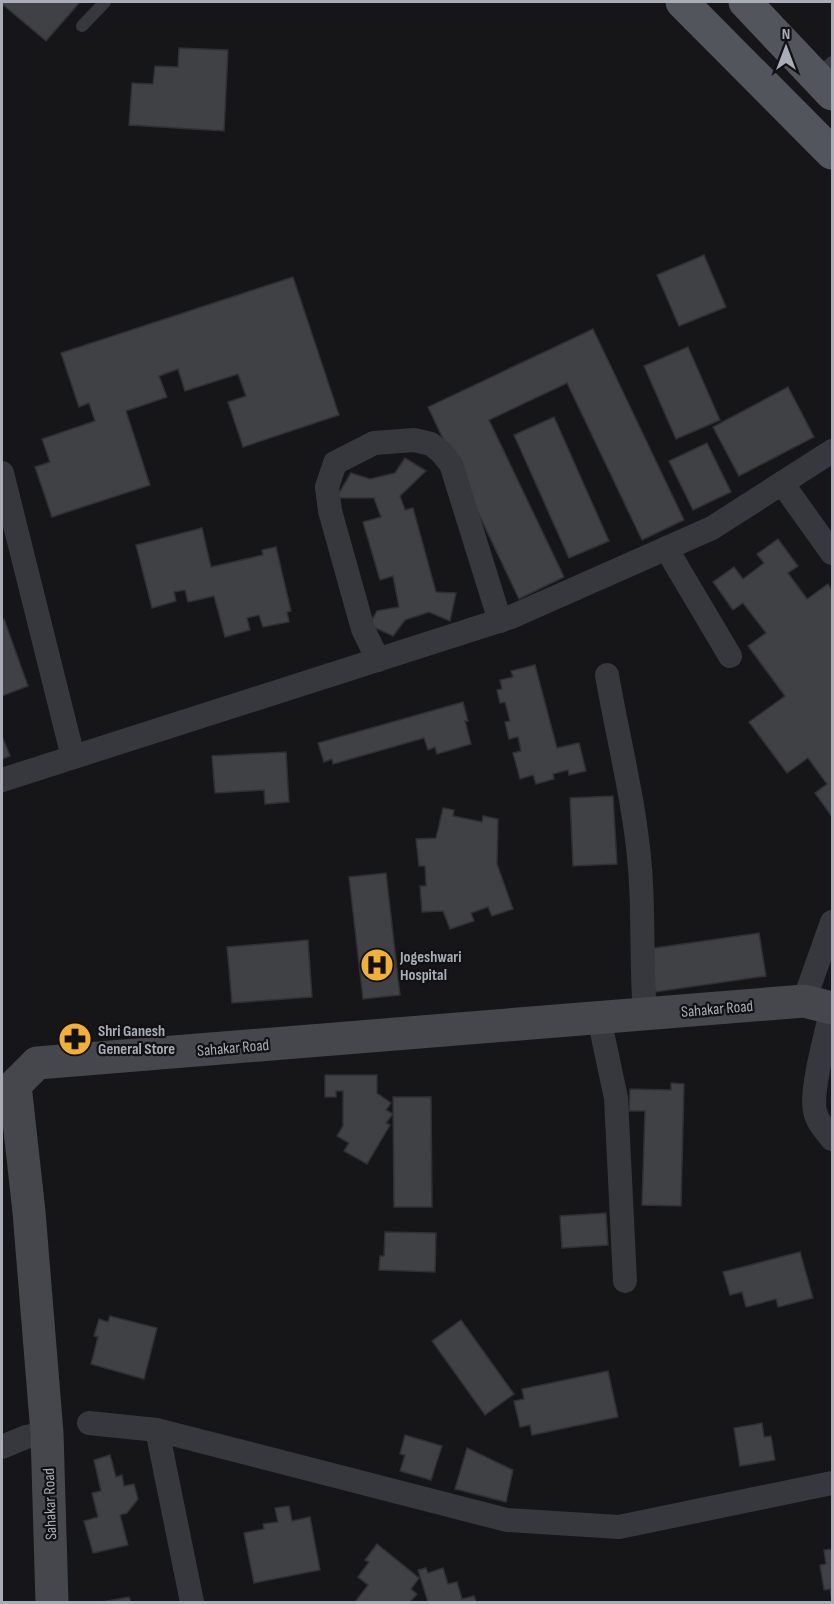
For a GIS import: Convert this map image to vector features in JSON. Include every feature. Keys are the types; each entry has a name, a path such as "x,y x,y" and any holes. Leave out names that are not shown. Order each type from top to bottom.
{"main road":[{"path":"682,2 832,153"},
{"path":"745,2 827,78"}],"street":[{"path":"378,660 363,629 330,511 327,488 335,463 374,442 414,440 431,444 451,464 500,621"},
{"path":"2,780 500,621 712,528 832,451"},
{"path":"2,473 73,757"},
{"path":"782,483 832,553"},
{"path":"666,548 730,656"},
{"path":"607,675 631,800 640,867 642,981 645,1014"},
{"path":"832,922 814,1111 820,1125 832,1139"},
{"name":"Sahakar Road","path":"52,1602 47,1433 29,1212 15,1085 37,1063 645,1014 823,1006"},
{"path":"599,1018 616,1098 625,1281"},
{"path":"89,1423 157,1430 507,1520 618,1527 832,1484"},
{"path":"157,1430 192,1602"},
{"path":"2,1447 26,1437 47,1433"}],"lane":[{"path":"82,26 105,2"}],"building":[{"path":"2,2 80,2 46,41"},
{"path":"179,48 228,50 224,131 129,125 132,83 153,84 155,66 178,67"},
{"path":"704,255 726,307 679,326 657,275"},
{"path":"293,277 339,415 243,447 228,402 246,396 238,374 185,391 178,369 159,376 167,397 126,411 150,485 52,517 35,467 50,462 42,439 95,421 89,403 79,407 61,353"},
{"path":"593,329 684,520 642,540 567,383 489,420 564,577 519,599 428,407"},
{"path":"688,347 720,420 676,439 644,366"},
{"path":"788,387 814,437 739,476 713,427"},
{"path":"554,417 609,541 569,558 514,435"},
{"path":"707,443 731,492 693,510 669,461"},
{"path":"405,458 426,471 400,496 405,510 413,508 436,592 456,593 450,621 429,612 405,620 393,636 369,625 377,611 399,607 393,576 380,580 363,522 381,517 374,498 336,498 351,473 370,479 395,473"},
{"path":"202,528 211,567 263,555 262,550 276,547 291,611 287,612 289,622 263,627 259,615 247,618 250,630 225,637 214,596 188,602 185,590 174,592 176,601 152,608 136,545"},
{"path":"778,539 798,566 788,573 807,599 828,584 832,590 832,817 815,793 827,784 808,758 787,773 749,722 785,696 748,646 766,633 743,603 733,610 713,582 734,567 743,579 764,563 757,554"},
{"path":"4,619 28,686 2,696 2,620"},
{"path":"535,665 557,748 579,743 586,771 569,775 568,770 553,774 554,779 536,784 533,775 520,779 513,753 521,751 518,737 509,739 505,722 510,721 505,702 500,703 497,690 502,689 500,680 513,677 511,671"},
{"path":"463,702 471,744 437,754 435,747 428,750 424,738 333,764 332,759 324,762 318,743"},
{"path":"2,736 10,756 2,759"},
{"path":"286,752 289,802 265,804 264,790 215,793 212,756"},
{"path":"613,796 617,864 573,866 570,798"},
{"path":"443,808 454,810 453,816 482,822 483,816 498,819 497,864 513,909 492,916 488,907 471,913 474,921 450,929 443,911 422,912 420,886 426,886 425,866 419,866 416,839 436,838"},
{"path":"386,873 400,995 363,999 349,877"},
{"path":"759,933 766,976 655,992 648,949"},
{"path":"308,940 312,997 232,1003 227,947"},
{"path":"325,1075 377,1075 377,1093 391,1103 386,1110 393,1114 386,1123 390,1125 367,1164 344,1151 349,1143 337,1136 343,1126 343,1091 336,1091 336,1097 325,1097"},
{"path":"671,1083 684,1084 681,1206 642,1205 645,1111 629,1111 630,1089 671,1090"},
{"path":"393,1097 431,1097 432,1207 394,1207"},
{"path":"606,1213 608,1245 562,1248 560,1216"},
{"path":"385,1232 436,1233 435,1272 379,1270 380,1256 384,1256"},
{"path":"800,1252 813,1298 778,1307 776,1299 746,1307 742,1292 730,1295 723,1272"},
{"path":"110,1316 157,1328 144,1379 91,1364 98,1337 94,1336 99,1319 108,1322"},
{"path":"461,1320 514,1394 485,1415 432,1341"},
{"path":"608,1371 618,1417 532,1435 530,1425 520,1427 514,1401 524,1399 522,1389"},
{"path":"762,1423 764,1437 771,1436 775,1460 740,1466 734,1428"},
{"path":"405,1435 442,1446 431,1480 400,1471 405,1455 400,1454"},
{"path":"467,1448 513,1470 506,1502 455,1489"},
{"path":"110,1455 116,1477 122,1475 124,1486 134,1484 138,1499 127,1513 120,1515 128,1545 93,1553 84,1521 98,1517 92,1493 101,1491 94,1460"},
{"path":"289,1506 292,1521 310,1517 320,1570 254,1583 244,1533 264,1529 263,1524 278,1522 275,1508"},
{"path":"377,1544 419,1578 411,1589 417,1594 410,1602 355,1602 368,1585 358,1577 369,1562 365,1560"},
{"path":"832,1549 832,1602 830,1589 824,1590 820,1565 826,1564 824,1550"},
{"path":"426,1568 428,1573 443,1568 448,1584 457,1582 462,1599 474,1596 476,1602 428,1602 418,1570"},
{"path":"129,1597 131,1602 102,1602"}],"place":[{"name":"Jogeshwari Hospital","path":"377,965"},
{"name":"Shri Ganesh General Store","path":"75,1039"}]}
